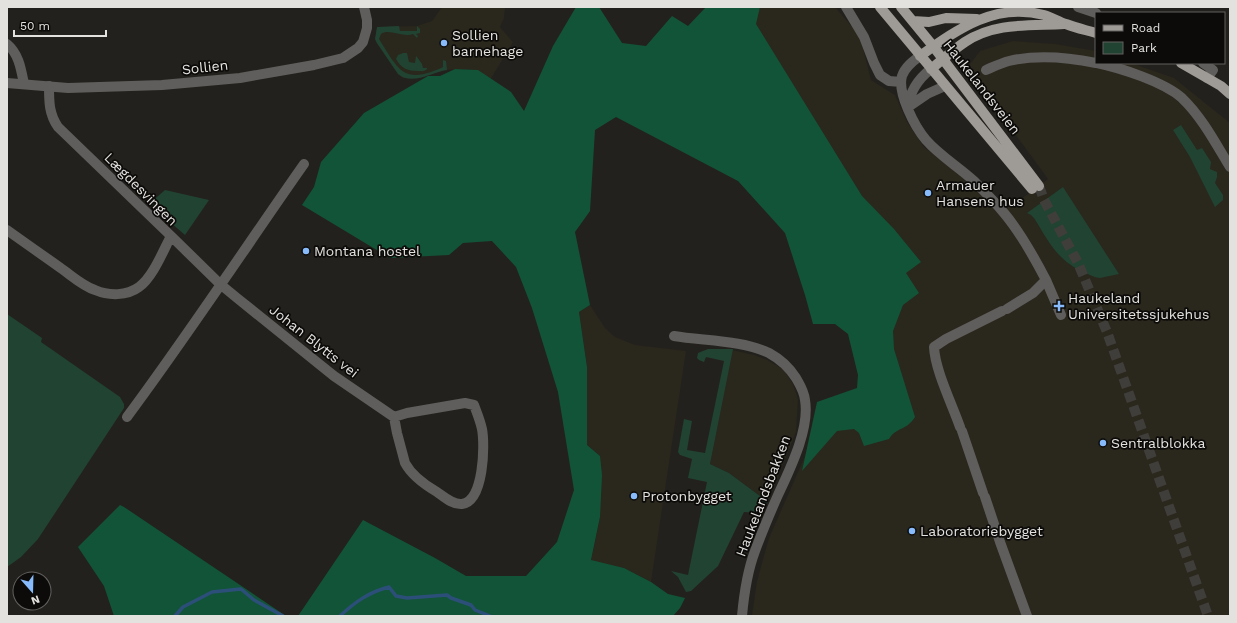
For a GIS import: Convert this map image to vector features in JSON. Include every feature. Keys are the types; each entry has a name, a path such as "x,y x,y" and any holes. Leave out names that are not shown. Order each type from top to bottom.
{"main road":[{"name":"Haukelandsveien","path":"880,7 945,86 1035,188 1002,135 901,7"},
{"path":"920,56 962,27 980,19 997,14 1019,12 1045,15 1066,24 1095,33"},
{"path":"913,21 929,22 946,18 980,19"},
{"path":"931,69 964,42 992,30 1010,26 1066,24"},
{"path":"1183,64 1208,78 1230,94"}],"street":[{"name":"Sollien","path":"7,83 68,88 162,85 240,78 314,66 331,62 351,54 358,48 363,42 367,28 364,7"},
{"path":"846,7 864,37 880,74 889,81 901,82"},
{"path":"1078,7 1095,13"},
{"path":"7,44 14,51 18,59 24,84"},
{"path":"920,56 905,70 901,82 903,93 912,119 926,140 937,151 974,181 1005,214 1029,248 1046,280 1061,315"},
{"path":"986,70 1009,61 1030,58 1056,57 1095,63"},
{"path":"1102,64 1113,66 1167,88 1182,98 1196,113 1230,166"},
{"path":"1205,64 1214,70 1208,78"},
{"name":"Haukelandsveien","path":"908,108 910,96 913,90 922,77 931,69"},
{"name":"Lægdesvingen","path":"7,230 81,282 95,290 108,294 119,294 139,287 147,279 154,268 171,236 58,127 49,107 49,86"},
{"name":"Haukelandsveien","path":"908,108 927,94 945,86"},
{"path":"127,418 304,164"},
{"name":"Johan Blytts vei","path":"171,236 220,284 334,376 394,417"},
{"path":"1027,616 938,367 934,347 946,339 1033,294 1046,280"},
{"name":"Haukelandsbakken","path":"674,336 732,343 755,348 769,354 782,362 793,373 804,396 806,407 805,420 796,455 750,564 742,616"},
{"path":"464,404 474,405 482,429 482,458 477,489 471,499 464,503 454,502 420,480 408,468 397,433 394,417 407,413 464,404"}],"shaded area":[{"name":"Sollien barnehage","path":"442,7 505,8 504,18 500,27 513,42 490,80 474,70 460,69 445,70 419,78 403,78 398,74 377,44 375,39 377,27 417,26 432,21"},
{"name":"Haukeland Universitetssjukehus","path":"734,7 835,7 860,36 871,80 895,95 907,122 924,147 959,174 1001,211 1017,202 1048,179 967,68 980,51 1013,41 1055,44 1095,51 1095,64 1134,64 1174,78 1230,123 1230,616 752,616 757,581 769,538 813,438 882,406"},
{"name":"Protonbygget","path":"590,305 605,328 615,337 635,345 686,351 651,582 624,568 591,561 600,517 600,456 587,445 587,367 579,312"},
{"path":"732,350 754,355 783,369 793,384 798,399 796,432 768,502 729,473 710,464"}],"green space":[{"path":"576,7 599,7 622,43 646,46 672,16 688,26 706,7 760,7 756,24 862,196 894,229 921,262 906,273 919,293 903,305 893,331 894,349 915,417 908,425 895,432 889,439 864,446 859,433 854,429 837,431 802,471 817,402 857,388 858,375 848,334 835,324 813,324 785,233 738,181 616,117 595,130 590,211 575,232 590,305 579,312 587,367 587,445 600,456 602,475 600,517 591,560 624,568 651,582 668,594 685,598 680,608 673,616 298,616 363,520 466,576 526,576 557,542 574,490 558,392 532,308 516,267 492,241 463,243 449,255 390,258 302,205 314,187 321,162 364,113 428,76 440,76 455,69 478,70 511,92 524,111 553,46"},
{"path":"399,26 400,31 417,31 417,26 420,29 420,33 416,34 418,36 417,38 413,34 405,35 384,32 381,34 379,39 391,58 402,71 415,75 425,74 443,67 443,60 446,61 447,70 416,79 409,79 398,74 375,39 377,27"},
{"path":"407,53 409,62 415,63 416,56 423,68 427,69 425,71 414,71 402,67 396,59 398,55"},
{"path":"1181,125 1197,150 1202,148 1211,162 1210,169 1217,172 1215,183 1223,195 1223,200 1215,207 1190,157 1173,130"},
{"path":"1063,187 1119,274 1097,278 1068,263 1055,250 1034,218 1027,213"},
{"path":"165,190 209,200 185,235 149,204"},
{"path":"7,314 42,338 41,342 120,397 124,404 124,408 38,539 21,557 7,567"},
{"path":"708,349 733,349 710,464 729,473 768,502 759,513 744,512 718,566 691,591 686,592 678,577 671,571 688,575 707,482 688,478 692,459 680,455 678,452 684,419 692,421 687,450 705,453 724,361 706,357 704,362 697,358 698,353"},
{"path":"120,505 286,616 114,616 104,586 78,547"}],"waterway":[{"path":"340,616 363,598 389,587 396,596 407,598 447,595 451,598 471,605 475,610 490,616"},
{"path":"175,616 183,607 212,592 241,589 254,600 283,616"}],"tunnel":[{"path":"1039,186 1044,200 1078,263 1107,332 1208,616"}],"place":[{"name":"Sollien barnehage","path":"444,43"},
{"name":"Armauer Hansens hus","path":"928,193"},
{"name":"Montana hostel","path":"306,251"},
{"name":"Haukeland Universitetssjukehus","path":"1059,306"},
{"name":"Sentralblokka","path":"1103,443"},
{"name":"Protonbygget","path":"634,496"},
{"name":"Laboratoriebygget","path":"912,531"}]}
